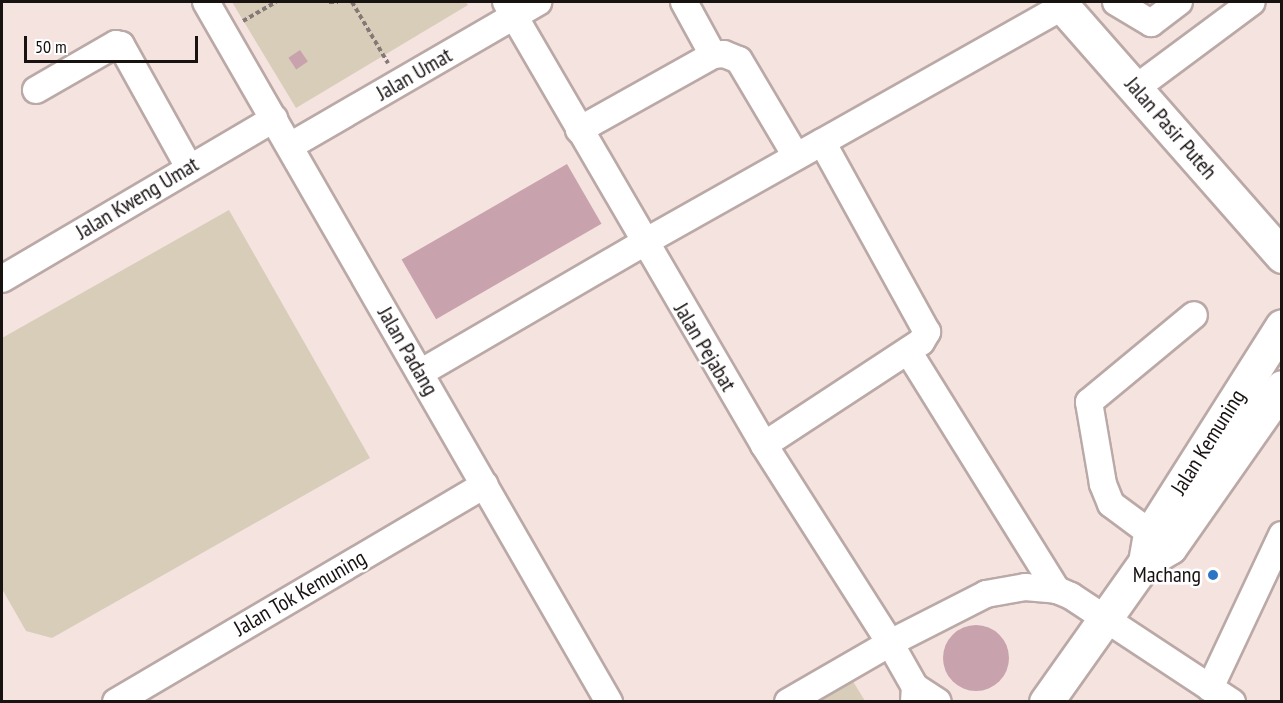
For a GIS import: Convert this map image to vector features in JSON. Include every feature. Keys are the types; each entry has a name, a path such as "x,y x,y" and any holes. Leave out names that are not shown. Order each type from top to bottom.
{"main road":[{"name":"Jalan Pasir Puteh","path":"1061,4 1281,256"},
{"name":"Jalan Kemuning","path":"1155,548 1281,326"},
{"name":"Jalan Kemuning","path":"1046,702 1106,621 1155,548 1281,387"}],"street":[{"name":"Jalan Padang","path":"206,2 609,702"},
{"name":"Jalan Umat","path":"290,146 400,82 510,9 538,2"},
{"path":"684,2 713,55"},
{"path":"1116,2 1150,23 1179,2"},
{"path":"1136,88 1252,2"},
{"path":"420,373 1061,4"},
{"name":"Jalan Pejabat","path":"510,9 643,243 764,445 890,643 915,694 939,702"},
{"path":"36,90 116,44 121,45 189,166"},
{"path":"579,130 713,55 724,54 739,60 796,156"},
{"name":"Jalan Kweng Umat","path":"2,279 189,166 274,119"},
{"path":"764,445 908,351 924,339 926,329 822,142"},
{"path":"1155,548 1117,512 1106,495 1089,402 1194,315"},
{"path":"908,351 1057,590 1232,702"},
{"name":"Jalan Tok Kemuning","path":"116,702 485,485"},
{"path":"1210,688 1281,535"},
{"path":"788,702 890,643 986,594 1006,588 1057,590"}],"path":[{"path":"224,32 276,2"},
{"path":"329,2 338,2"},
{"path":"352,2 400,82"}],"shaded area":[{"path":"232,2 466,2 468,5 296,108"},
{"path":"229,210 370,458 52,638 26,631 2,589 2,338"},
{"path":"851,678 865,701 812,702"}],"building":[{"path":"300,50 308,62 296,69 288,58"},
{"path":"567,164 602,224 436,319 402,260"},
{"path":"976,625 989,628 999,635 1006,645 1009,658 1006,671 999,681 989,688 976,691 963,688 953,681 946,671 943,658 946,645 953,635 963,628"}],"place":[{"name":"Machang","path":"1213,575"}]}
